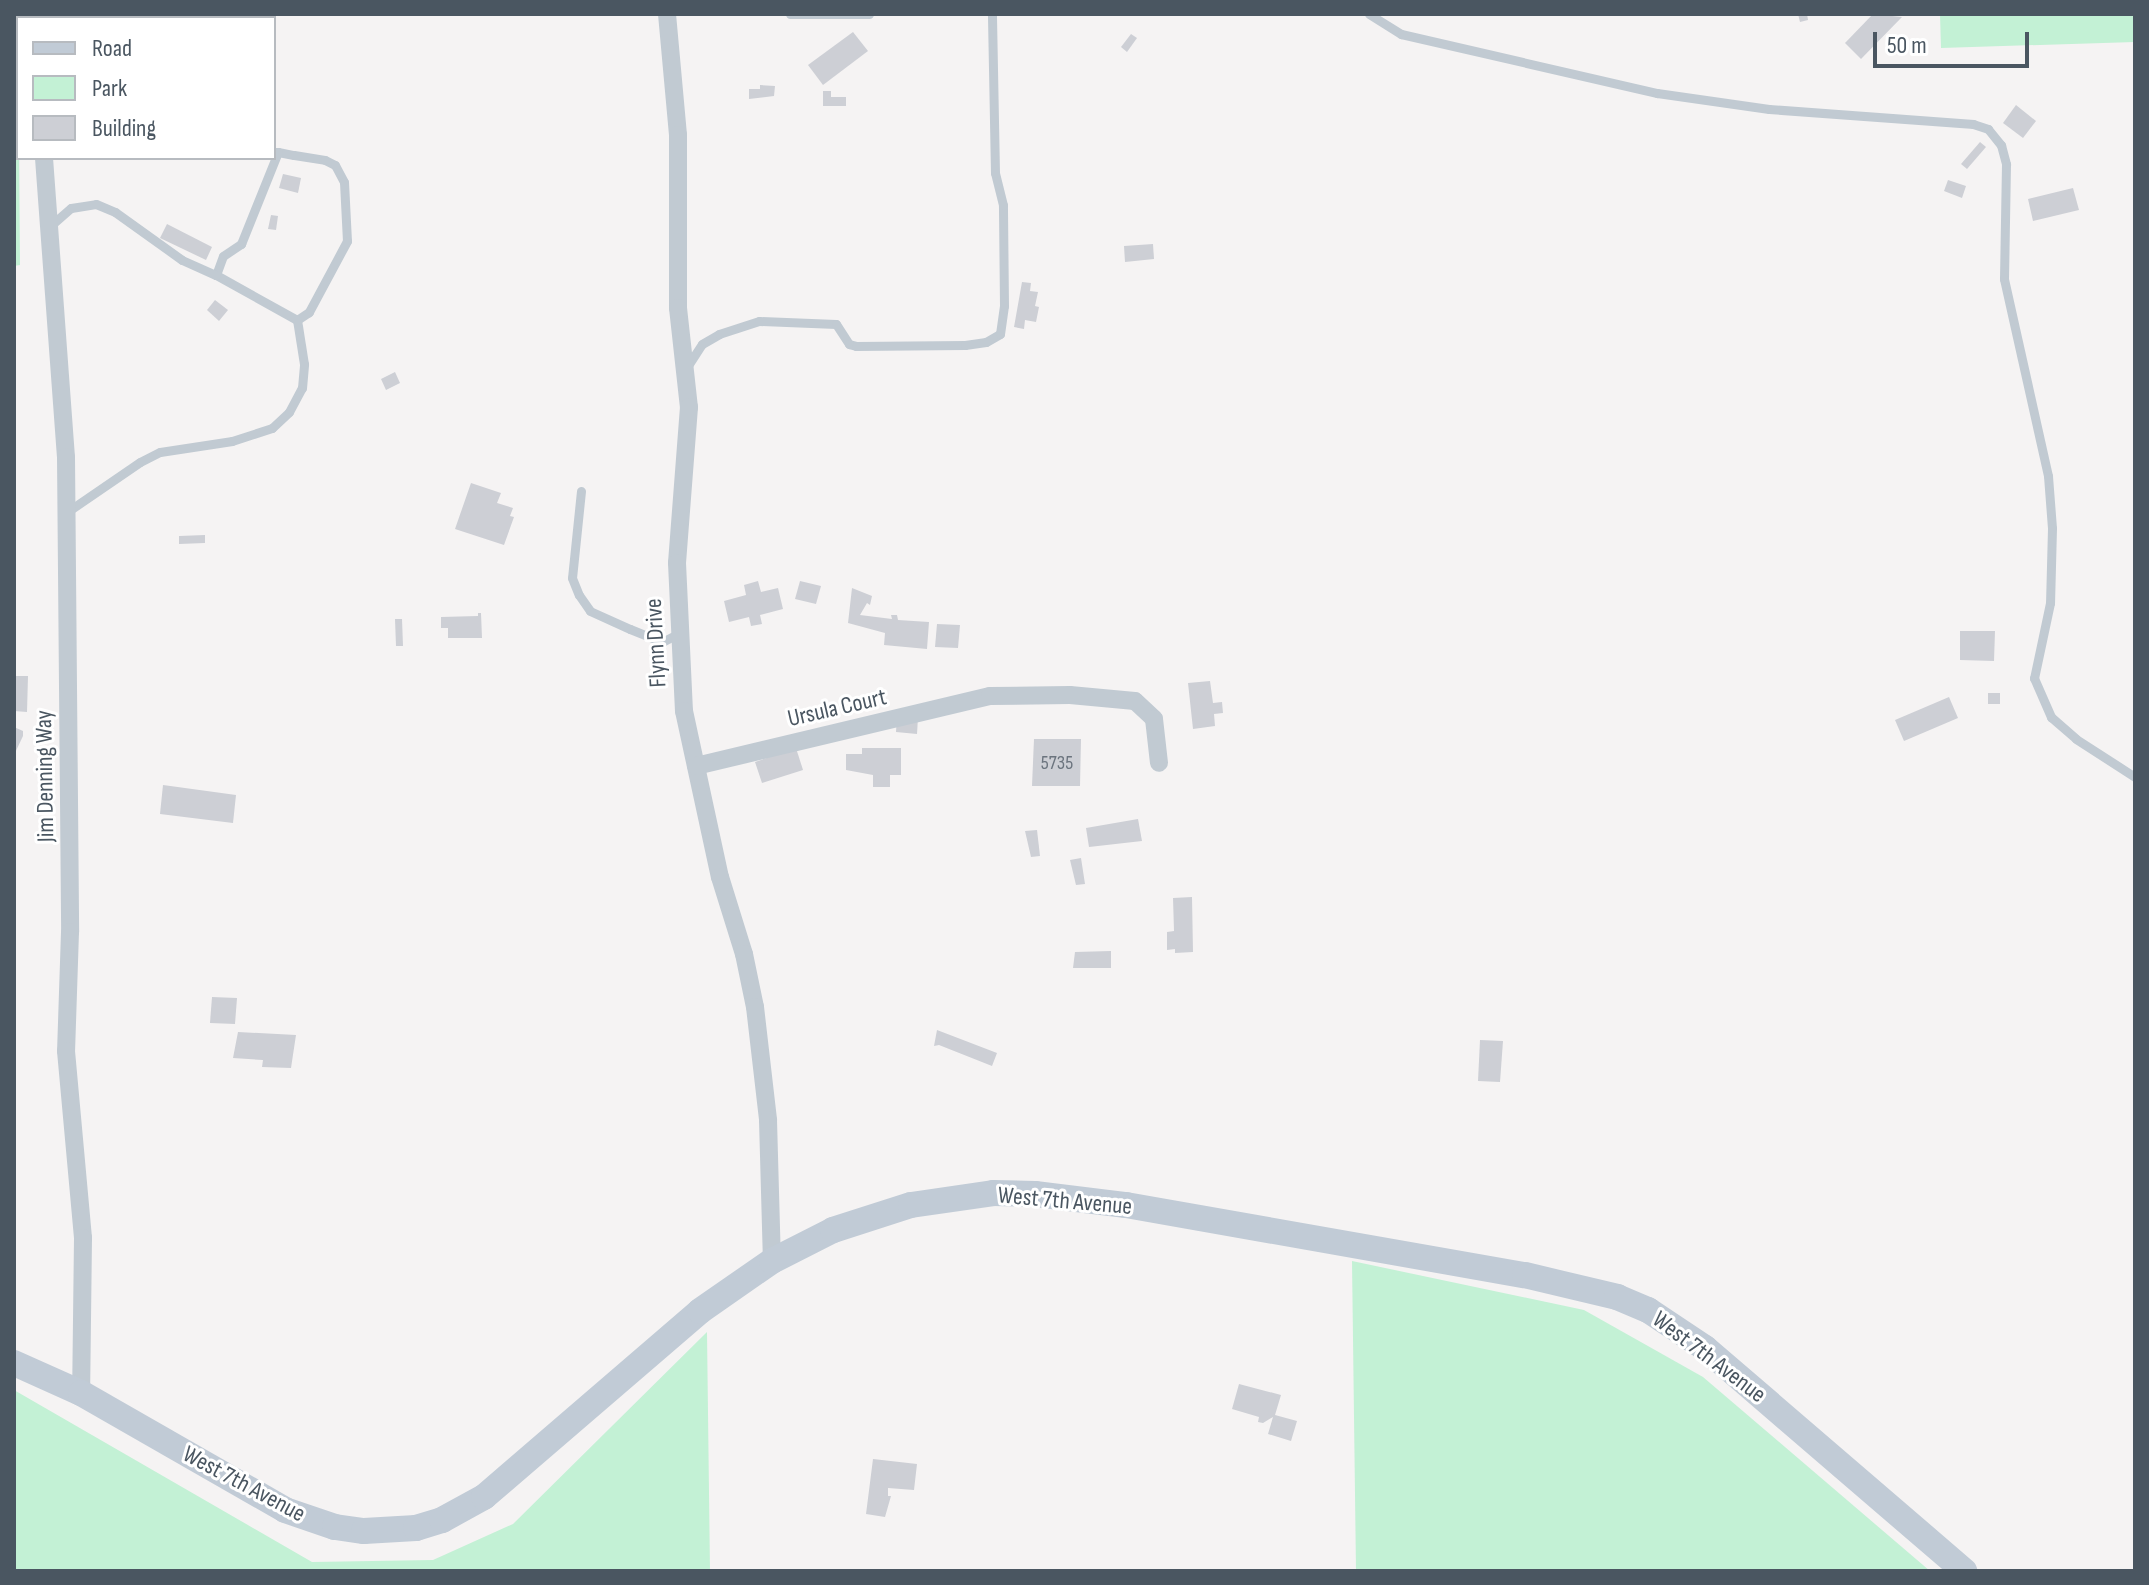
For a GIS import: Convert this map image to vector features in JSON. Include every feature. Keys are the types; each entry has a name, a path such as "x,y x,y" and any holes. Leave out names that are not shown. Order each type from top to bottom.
{"main road":[{"name":"West 7th Avenue","path":"14,1363 81,1393 285,1510 335,1527 364,1531 416,1528 442,1520 484,1497 700,1311 772,1261 833,1230 911,1205 993,1193 1035,1194 1126,1205 1576,1286 1648,1310 1705,1348 1964,1571"}],"street":[{"name":"Flynn Drive","path":"667,14 678,135 678,308 689,407 677,563 684,711 720,877 744,954 757,1019 768,1120 772,1261"},
{"name":"Jim Denning Way","path":"44,160 67,512 70,932 66,1051 83,1238 81,1393"},
{"name":"Ursula Court","path":"696,766 990,696 1112,696 1135,701 1154,719 1159,763"}],"lane":[{"path":"790,14 869,14"},
{"path":"685,370 702,344 742,324 759,321 836,324 849,344 856,346 965,345 986,342 1000,334 1004,306 1003,205 995,173 992,14"},
{"path":"1369,14 1413,37 1657,93 1769,109 1973,124 1988,129 2001,145 2006,164 2004,279 2048,476 2052,528 2050,603 2034,678 2051,717 2076,739 2135,777"},
{"path":"276,152 335,165 344,182 347,241 309,312 297,320"},
{"path":"216,275 223,256 241,244 273,160"},
{"path":"49,227 71,208 96,204 115,212 182,260 216,275 297,320"},
{"path":"67,512 140,462 160,452 232,441 272,428 289,412 302,388 304,364 297,320"},
{"path":"581,491 572,578 584,603 590,611 662,642 678,634"}],"green space":[{"path":"14,14 23,14 16,16 20,265 14,266"},
{"path":"1940,14 2135,14 2135,42 1941,48"},
{"path":"1352,1261 1584,1310 1703,1377 1930,1571 1356,1571"},
{"path":"707,1332 710,1571 14,1571 14,1390 312,1562 433,1560 513,1524"}],"building":[{"path":"1798,14 1807,14 1808,20 1800,22"},
{"path":"1873,14 1902,17 1861,59 1845,43"},
{"path":"853,32 868,51 823,85 808,65"},
{"path":"1131,34 1137,38 1127,52 1121,47"},
{"path":"760,85 775,86 774,96 749,99 749,89 760,89"},
{"path":"823,91 831,91 831,97 846,97 846,106 823,106"},
{"path":"2016,105 2036,121 2023,138 2003,123"},
{"path":"1980,142 1986,147 1967,169 1961,164"},
{"path":"283,174 301,178 298,193 279,188"},
{"path":"1948,180 1966,186 1962,198 1944,191"},
{"path":"2073,188 2079,210 2033,221 2028,199"},
{"path":"271,215 278,216 276,230 268,229"},
{"path":"167,224 212,247 206,260 160,238"},
{"path":"1153,244 1154,259 1125,262 1124,246"},
{"path":"1022,282 1031,283 1030,291 1038,292 1035,306 1039,307 1036,322 1025,320 1024,329 1014,327"},
{"path":"215,300 228,310 219,321 207,310"},
{"path":"395,372 400,383 386,390 381,379"},
{"path":"471,483 501,493 497,503 513,508 510,516 514,517 504,545 455,529"},
{"path":"205,535 205,543 179,544 179,536"},
{"path":"758,581 761,592 778,588 783,609 760,615 762,624 751,626 749,617 729,622 724,601 746,595 744,585"},
{"path":"800,581 821,586 816,604 795,599"},
{"path":"852,588 872,596 870,605 867,603 860,615 892,619 891,615 897,615 898,620 929,622 927,649 884,645 885,633 848,623"},
{"path":"481,613 482,638 448,638 448,628 441,628 441,617 478,616"},
{"path":"395,619 402,619 403,646 396,646"},
{"path":"937,624 960,625 958,648 935,647"},
{"path":"1960,631 1995,631 1994,661 1960,660"},
{"path":"14,676 28,676 27,712 14,711"},
{"path":"1210,681 1213,703 1222,702 1223,713 1214,714 1215,726 1193,729 1188,683"},
{"path":"1988,693 2000,693 2000,704 1988,704"},
{"path":"1949,697 1958,718 1904,741 1895,720"},
{"path":"897,716 918,717 917,734 896,732"},
{"path":"14,727 23,731 23,736 14,755"},
{"path":"1034,739 1081,739 1080,786 1032,786"},
{"path":"796,748 803,770 762,783 755,762"},
{"path":"862,748 901,748 901,775 890,775 890,787 873,787 873,775 846,770 846,754 862,754"},
{"path":"163,785 236,795 233,823 160,814"},
{"path":"1138,819 1142,841 1089,847 1086,828"},
{"path":"1037,830 1040,856 1031,857 1025,831"},
{"path":"1081,858 1085,884 1076,885 1070,860"},
{"path":"1192,897 1193,952 1167,950 1167,932 1174,931 1173,898"},
{"path":"1111,951 1111,968 1073,968 1075,952"},
{"path":"212,997 237,998 235,1024 210,1023"},
{"path":"937,1030 997,1053 992,1066 939,1045 934,1046"},
{"path":"238,1032 296,1035 291,1068 262,1067 263,1060 233,1058"},
{"path":"1480,1040 1503,1041 1500,1082 1478,1081"},
{"path":"1239,1384 1281,1395 1275,1415 1297,1421 1291,1441 1268,1434 1273,1417 1263,1423 1258,1422 1259,1417 1232,1409"},
{"path":"873,1459 917,1464 914,1490 888,1488 888,1496 891,1496 885,1517 866,1514"}]}
